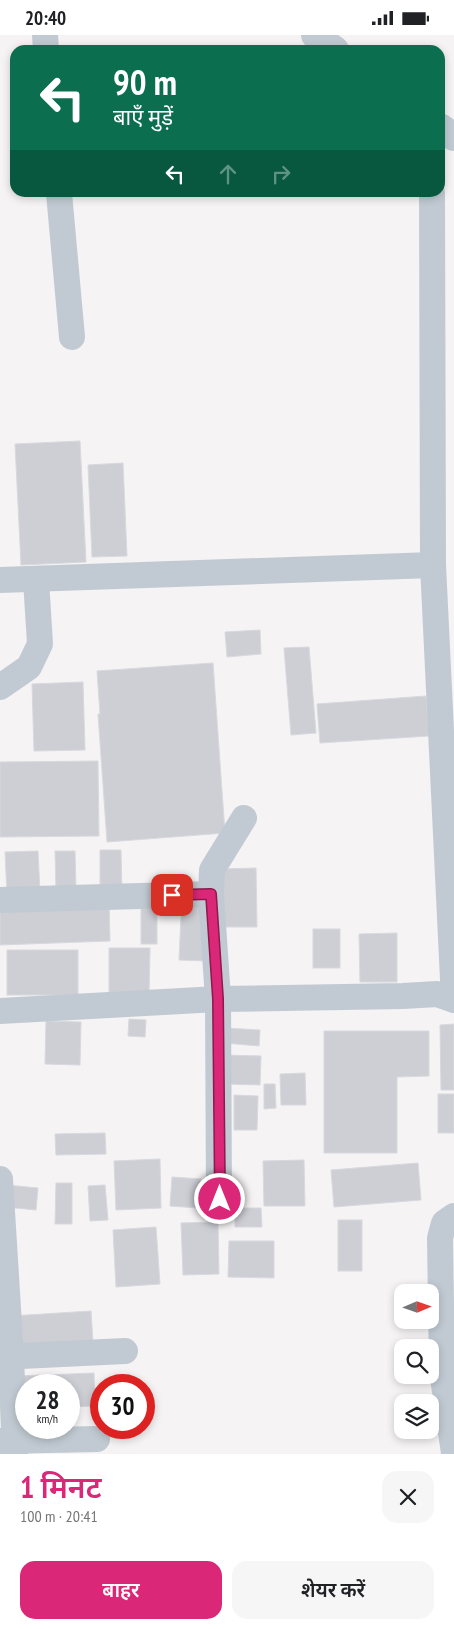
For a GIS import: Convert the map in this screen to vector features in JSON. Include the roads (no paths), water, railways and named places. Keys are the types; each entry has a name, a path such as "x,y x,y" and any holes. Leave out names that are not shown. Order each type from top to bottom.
{"street":[{"path":"315,35 328,45"},
{"path":"59,197 72,337"},
{"path":"0,1011 218,999 437,995 454,1000 433,565 432,197"},
{"path":"0,580 433,565"},
{"path":"0,687 29,667 40,644 36,580"},
{"path":"220,1199 218,999 211,894 212,870 244,818"},
{"path":"0,900 211,894"},
{"path":"0,1179 10,1445 97,1439"},
{"path":"454,1216 444,1223 440,1238 442,1371 454,1453"},
{"path":"6,1357 125,1351"}]}
